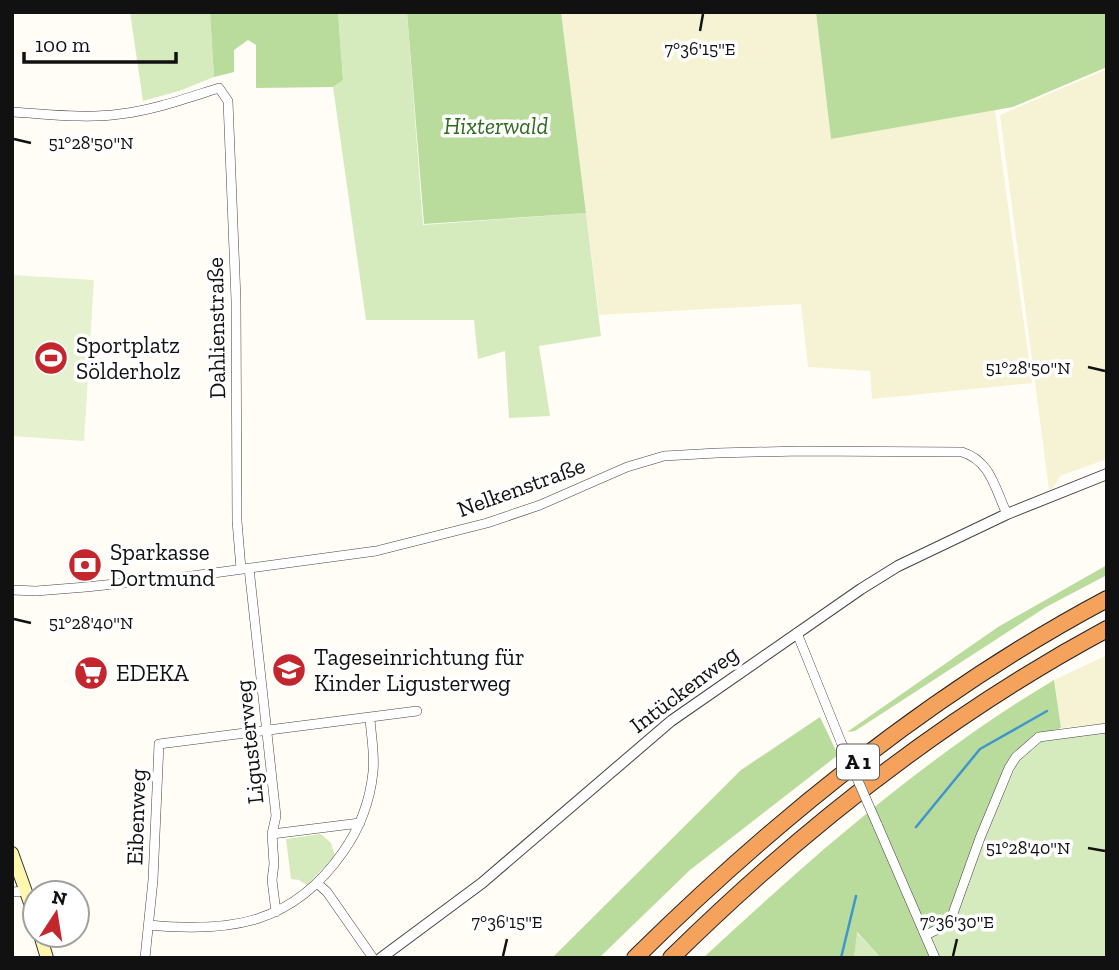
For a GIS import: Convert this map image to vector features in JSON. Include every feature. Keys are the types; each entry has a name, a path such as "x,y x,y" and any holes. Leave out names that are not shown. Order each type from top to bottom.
{"highway":[{"name":"A 1","path":"635,958 682,911 746,854 901,728 1019,649 1107,599"},
{"name":"A 1","path":"671,958 770,867 872,782 976,707 1107,629"}],"main road":[{"path":"12,853 19,892"}],"street":[{"name":"Dahlienstraße","path":"12,112 91,116 120,114 219,88 228,101 236,300 237,521 245,569"},
{"name":"Nelkenstraße","path":"12,590 69,589 376,551 540,506 627,467 677,455 800,451 962,452 981,461 1007,514"},
{"name":"Intückenweg","path":"381,958 482,883 671,722 797,633 898,566 1007,514 1107,474"},
{"name":"Ligusterweg","path":"245,569 268,730 276,816 272,834 272,889 276,912"},
{"path":"797,633 841,742 935,958"},
{"path":"268,730 417,711"},
{"path":"149,925 212,928 238,924 276,912 318,884 349,843 360,823 369,795 373,768 370,718"},
{"path":"926,934 946,925 951,919 980,838 1016,757 1039,737 1107,728"},
{"name":"Eibenweg","path":"145,958 153,880 159,744 268,730"},
{"path":"272,834 360,823"},
{"path":"318,884 327,892 373,958"}],"shaded area":[{"path":"561,12 816,12 831,139 995,110 1032,383 872,399 870,371 808,367 801,304 599,315"},
{"path":"1107,69 1107,459 1060,476 1049,490 1000,115"},
{"path":"1107,655 1107,724 1061,728 1054,680"}],"green space":[{"path":"130,12 210,12 214,77 143,101"},
{"path":"210,12 338,12 343,80 333,87 256,88 256,45 248,40 234,50 234,72 214,77"},
{"path":"338,12 407,12 423,225 586,213 601,336 539,346 550,416 509,418 505,351 478,359 474,320 366,320 333,87 343,79"},
{"name":"Hixterwald","path":"407,12 561,12 586,213 424,224"},
{"path":"816,12 1107,12 1107,67 1013,107 831,139"},
{"name":"Sportplatz Sölderholz","path":"12,275 94,280 84,441 12,436"},
{"path":"1107,565 1107,575 1046,607 855,731 847,732 998,627"},
{"path":"1054,680 1061,728 1029,742 1005,767 945,923 922,934 932,958 881,958 857,932 854,958 703,958 786,882 915,775 1006,710"},
{"path":"820,717 838,755 690,870 599,958 552,958 741,770"},
{"path":"1107,732 1107,958 938,958 929,935 952,925 983,840 1019,759 1041,741"},
{"path":"321,834 331,843 335,856 307,885 291,879 286,839"},
{"path":"856,932 881,958 854,958"}],"waterway":[{"path":"916,827 980,749 1047,711"},
{"path":"841,958 856,896"}],"place":[{"name":"Sportplatz Sölderholz","path":"51,358"},
{"name":"Sparkasse Dortmund","path":"85,565"},
{"name":"Tageseinrichtung für Kinder Ligusterweg","path":"289,670"},
{"name":"EDEKA","path":"91,673"}]}
